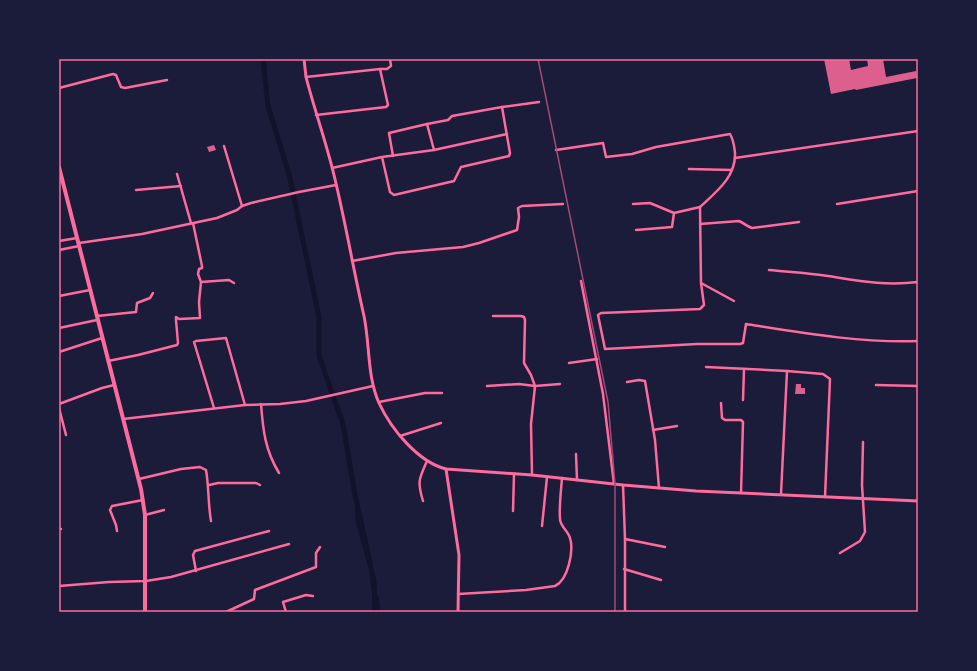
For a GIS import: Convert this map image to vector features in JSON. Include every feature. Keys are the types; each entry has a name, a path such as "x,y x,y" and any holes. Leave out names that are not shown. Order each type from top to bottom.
{"main road":[{"path":"59,167 139,479 145,515 146,612"}],"street":[{"path":"304,59 306,77 336,185 366,328 373,386 379,402 390,423 400,436 428,461 446,470 532,475 659,489 781,494 825,498 918,501"},
{"path":"306,77 386,69 391,66 390,59"},
{"path":"316,115 386,108 388,105 380,69"},
{"path":"59,88 113,74 116,75 121,87 125,88 167,80"},
{"path":"394,156 389,134 448,120 452,116 539,102"},
{"path":"382,157 390,192 394,195 454,181 461,166 509,156 510,153 502,107"},
{"path":"427,124 434,150"},
{"path":"735,158 918,131"},
{"path":"332,168 382,157 434,150 507,134"},
{"path":"556,150 603,143 606,157 616,157 656,147 730,134 734,140 735,158 730,175 717,191 700,207 674,213 650,203 633,204"},
{"path":"224,146 242,206"},
{"path":"689,169 732,170"},
{"path":"108,361 177,345 176,317 179,319 200,318 199,302 201,282 198,274 199,269 202,268 202,266 192,223 177,174"},
{"path":"59,250 217,218 251,203 336,185"},
{"path":"136,190 181,186"},
{"path":"837,204 918,192"},
{"path":"352,262 396,253 463,247 479,244 517,230 519,217 518,208 522,206 563,204"},
{"path":"700,207 701,283 704,305 700,309 601,313 598,315 598,321 605,349 697,344 740,344 744,343 746,324 874,341 918,341"},
{"path":"636,230 672,227 674,213"},
{"path":"700,224 739,222 752,228 799,222"},
{"path":"59,241 77,238"},
{"path":"769,270 827,275 867,283 902,284 918,282"},
{"path":"201,282 229,280 234,283"},
{"path":"582,281 604,400 614,484"},
{"path":"701,283 734,301"},
{"path":"59,296 90,290"},
{"path":"59,328 97,318 136,312 137,302 150,298 153,294"},
{"path":"493,316 524,317 524,363 535,386 531,424 532,475"},
{"path":"59,352 102,338"},
{"path":"214,408 194,342 196,341 226,338 245,405"},
{"path":"569,363 597,359"},
{"path":"706,367 823,374 830,379 825,498"},
{"path":"743,400 744,369"},
{"path":"781,494 787,371"},
{"path":"627,382 639,380 645,381 653,430 659,489"},
{"path":"487,386 519,384 535,386 560,384"},
{"path":"59,404 114,385"},
{"path":"876,385 918,386"},
{"path":"123,419 214,408 306,401 373,386"},
{"path":"379,402 425,394 442,393"},
{"path":"722,403 722,418 725,420 741,420 743,422 741,493"},
{"path":"261,404 264,440 271,460 279,473"},
{"path":"59,408 66,435"},
{"path":"400,436 441,423"},
{"path":"653,430 677,426"},
{"path":"840,553 860,541 865,532 862,486 863,442"},
{"path":"576,454 577,480"},
{"path":"423,501 419,479 428,461"},
{"path":"139,479 181,469 200,467 206,470 209,486 209,508 211,521"},
{"path":"446,470 459,555 458,612"},
{"path":"513,511 514,474"},
{"path":"542,526 547,477"},
{"path":"458,594 526,590 560,584 571,559 570,538 560,520 562,478"},
{"path":"209,486 218,484 256,483 260,485"},
{"path":"623,485 625,612"},
{"path":"117,531 110,510 112,506 143,500"},
{"path":"145,515 164,510"},
{"path":"196,571 193,554 195,551 269,531"},
{"path":"625,539 665,547"},
{"path":"59,586 146,581 171,577 289,544"},
{"path":"226,612 254,599 255,590 316,567 316,553 320,548"},
{"path":"624,569 661,580"},
{"path":"286,612 283,602 306,595 313,596"}],"shaded area":[{"path":"355,495 359,519 375,574 377,585 377,612 372,612 372,591 369,570 355,519"}],"building":[{"path":"824,59 849,59 851,70 868,66 867,59 883,59 886,77 916,71 917,78 831,94"},
{"path":"214,145 216,150 209,152 207,147"},
{"path":"796,384 801,384 801,388 805,388 805,394 795,394"}],"waterway":[{"path":"263,59 268,106 289,174 319,317 319,356 343,424 355,495 370,562"},
{"path":"376,597 378,612"}],"railway":[{"path":"538,59 608,402 615,484 615,612"}]}
